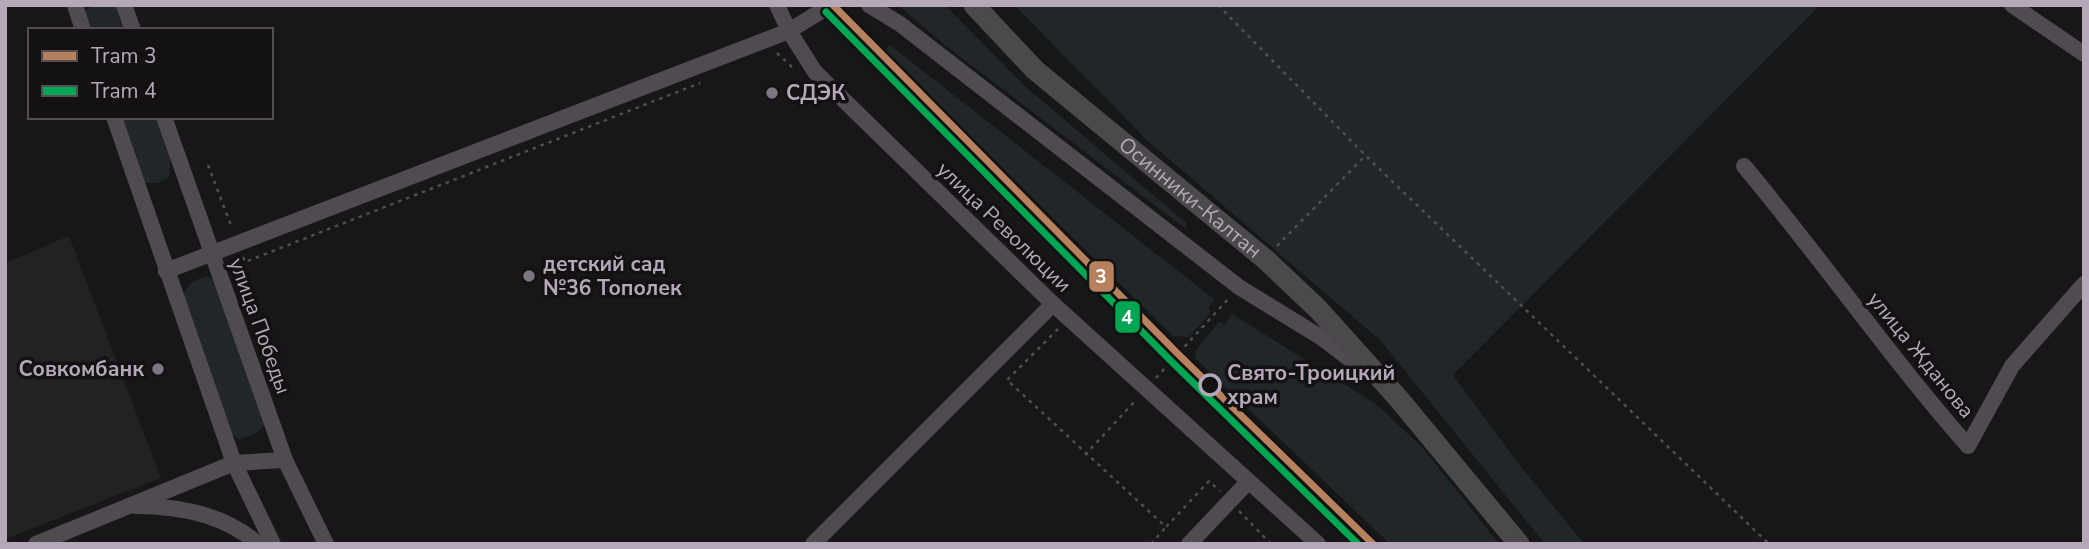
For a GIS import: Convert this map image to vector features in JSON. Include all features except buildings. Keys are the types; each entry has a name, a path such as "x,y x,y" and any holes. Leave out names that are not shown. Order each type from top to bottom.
{"main road":[{"name":"Осинники-Калтан","path":"974,5 1035,70 1265,259 1318,309 1398,398 1519,544"}],"street":[{"path":"75,5 82,28"},
{"path":"124,5 132,28"},
{"name":"улица Революции","path":"778,5 789,31 815,72 1049,308 1147,388 1318,544"},
{"path":"166,271 789,31 831,5"},
{"path":"869,5 900,24 1239,287 1322,338 1398,398"},
{"path":"2011,5 2084,54"},
{"path":"115,119 234,463 273,544"},
{"name":"улица Победы","path":"165,119 285,460 326,544"},
{"name":"улица Жданова","path":"1744,166 1804,238 1913,382 1968,446 2012,366 2084,284"},
{"path":"813,544 1049,308"},
{"path":"36,544 234,463 285,460"},
{"path":"1189,544 1248,482"},
{"path":"126,506 169,506 206,515 232,525 258,544"}],"path":[{"path":"1218,5 1366,156 1769,544"},
{"path":"776,52 795,71"},
{"path":"208,165 245,262 712,79"},
{"path":"1265,259 1366,156"},
{"path":"1085,455 1239,287"},
{"path":"1049,308 1061,325 1007,380 1085,455 1166,527"},
{"path":"1151,544 1209,481 1271,544"}],"shaded area":[{"path":"97,5 120,5 127,28 87,28 82,11"},
{"path":"898,5 945,5 1027,88 1186,223 1186,229 945,45"},
{"path":"1014,5 1820,5 1453,375 1518,463 1584,544 1545,544 1380,340 1148,141"},
{"path":"890,45 1215,300 1208,307 1211,312 1189,337 1173,336 884,52"},
{"path":"120,119 159,119 171,152 169,177 157,183 144,183"},
{"path":"69,236 161,478 5,539 5,263"},
{"path":"206,276 217,282 265,424 254,434 239,439 228,431 183,294 192,282"},
{"path":"1232,314 1376,404 1423,448 1499,544 1390,544 1196,359 1196,350 1219,322 1225,324"}],"tram line":[{"name":"3","path":"833,5 1178,354 1373,544"},
{"name":"4","path":"826,12 1171,361 1358,544"}],"place":[{"name":"СДЭК","path":"772,93"},
{"name":"детский сад №36 Тополек","path":"529,276"},
{"name":"Совкомбанк","path":"158,369"},
{"name":"Свято-Троицкий храм","path":"1210,385"}]}
